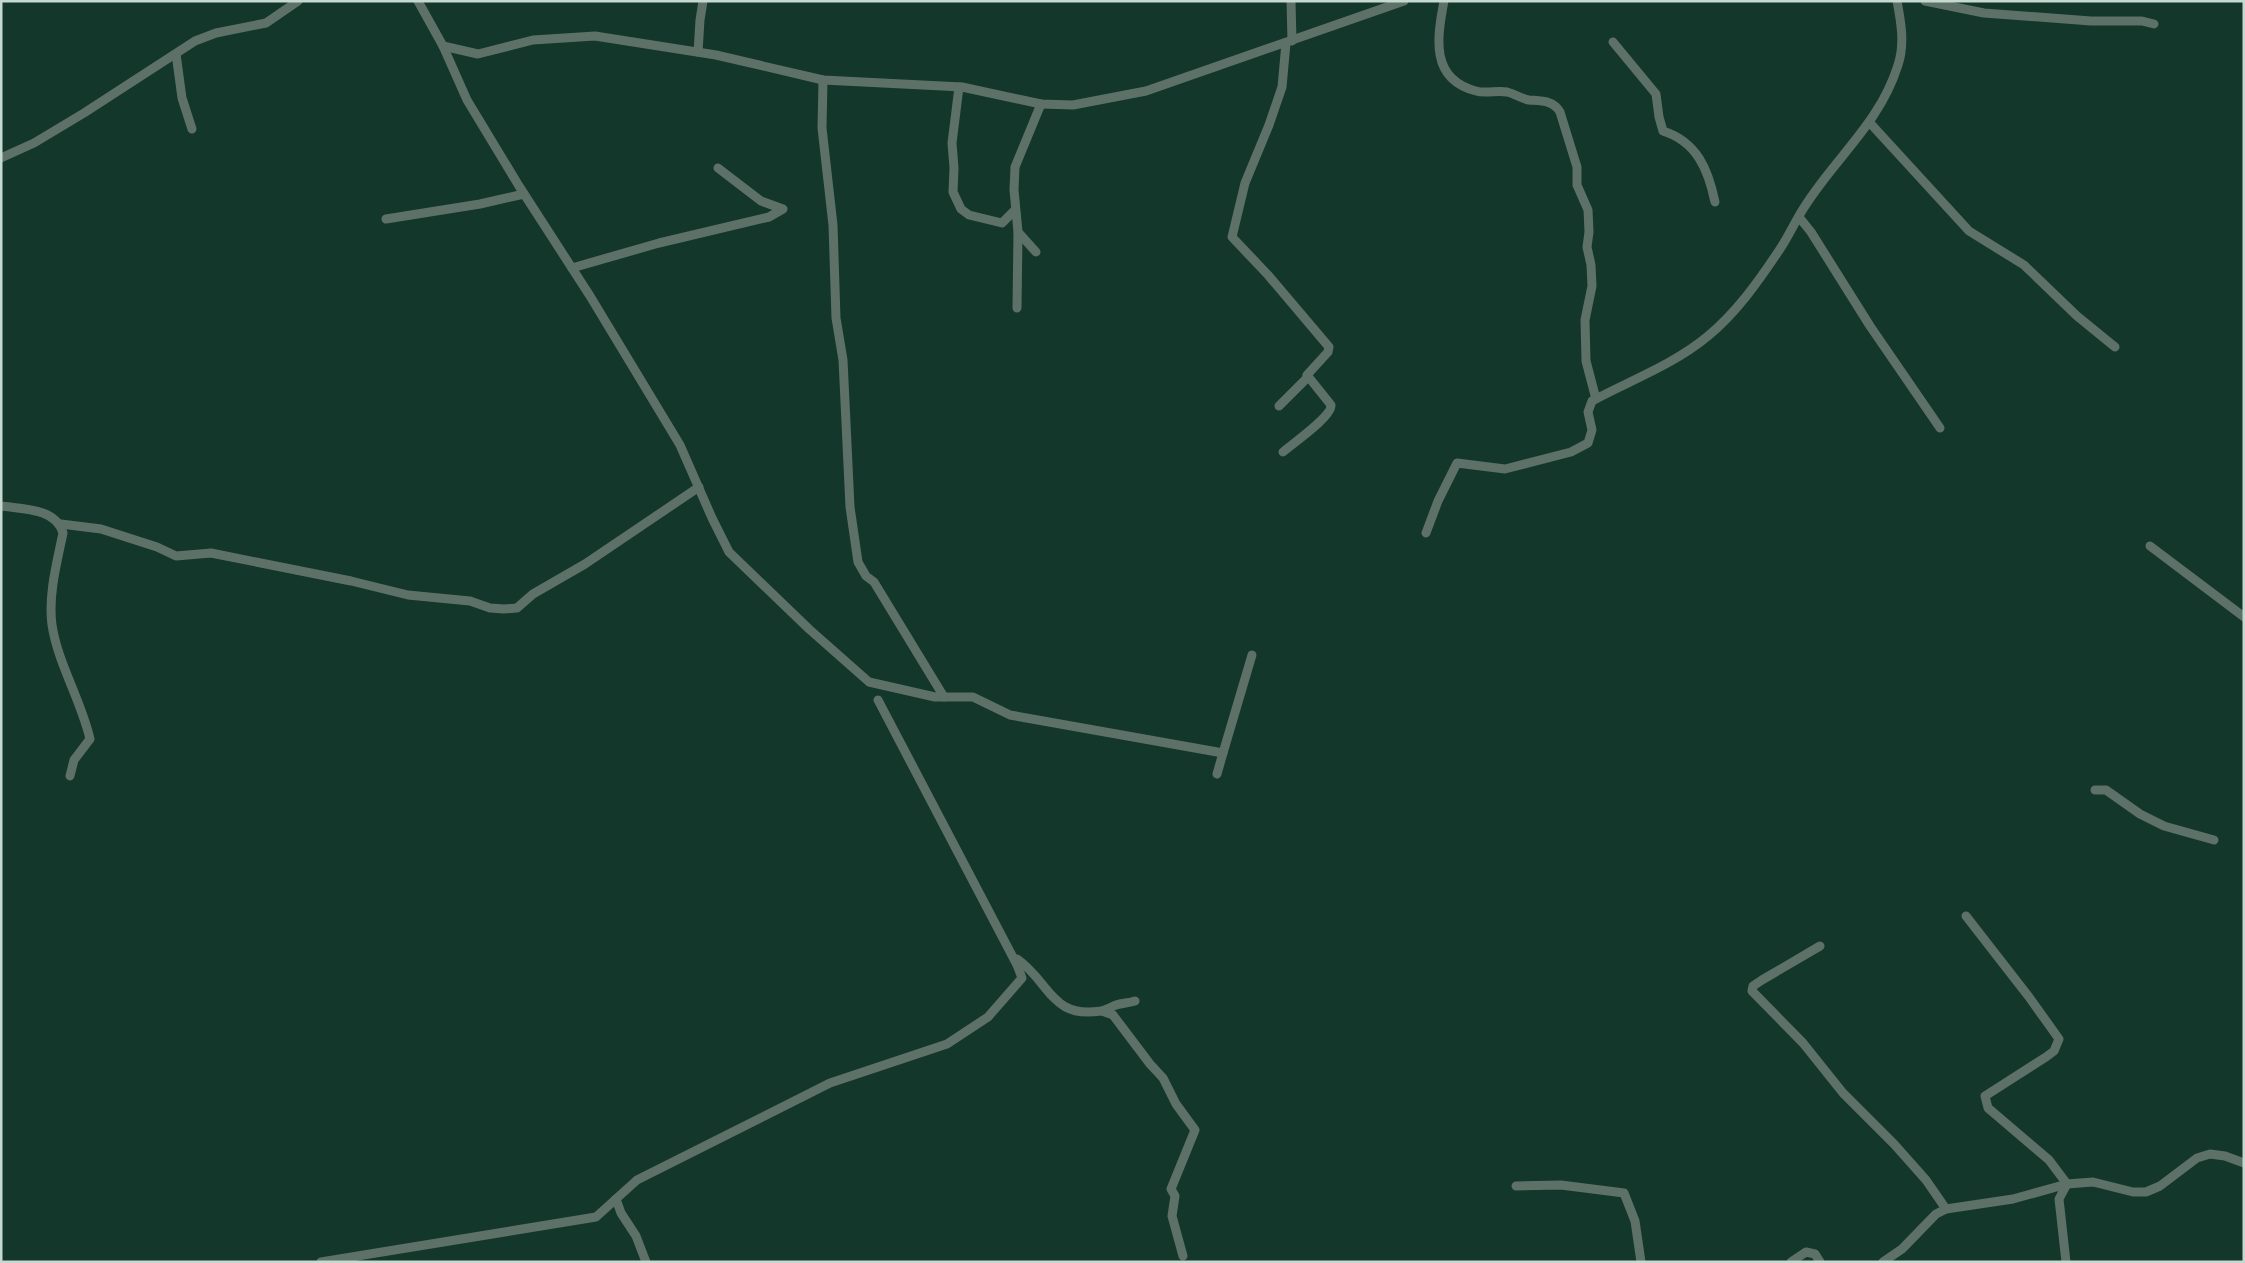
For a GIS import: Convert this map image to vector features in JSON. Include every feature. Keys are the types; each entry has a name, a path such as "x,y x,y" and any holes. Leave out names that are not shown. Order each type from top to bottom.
{"street":[{"path":"1,158 34,143 195,41 206,36 266,22 278,16 298,1"},
{"path":"418,1 443,46 467,100 680,445 729,552 809,629 869,682 935,697 973,697 1010,715 1223,753"},
{"path":"698,52 700,20 704,1"},
{"path":"1279,406 1308,378 1307,376 1328,352 1326,343 1268,275 1232,237 1245,183 1269,125 1282,87 1289,42 1291,1"},
{"path":"443,46 478,54 532,40 595,36 698,52 823,80 959,87 1040,104 1073,105 1146,91 1404,1"},
{"path":"1444,1 1438,33 1440,60 1452,79 1476,91 1507,92 1528,100 1544,100 1557,107 1560,112 1577,167 1577,185 1588,210 1589,232 1587,247 1591,265 1592,286 1585,320 1586,361 1596,399"},
{"path":"1426,533 1438,501 1458,463 1505,469 1572,452 1588,443 1592,430 1588,412 1592,401 1648,374 1708,336 1749,294 1778,252 1805,206 1870,123 1886,97 1899,63 1903,31 1897,1"},
{"path":"1926,1 1984,13 2091,21 2142,21 2154,24"},
{"path":"1613,42 1656,94 1658,117 1663,132 1677,136 1692,146 1711,182 1715,202"},
{"path":"176,54 182,98 192,129"},
{"path":"823,80 822,128 834,225 836,318 843,360 849,499 855,548 858,562 866,576 874,582 944,697"},
{"path":"959,87 952,143 953,192 961,209 969,215 1002,224 1014,211"},
{"path":"1017,308 1018,232 1014,211 1015,167 1040,104"},
{"path":"1870,123 1969,231 2024,265 2078,316 2115,347"},
{"path":"572,268 659,243 769,217 783,209 762,201 718,168"},
{"path":"386,219 480,204 524,194"},
{"path":"1798,217 1811,232 1870,326 1940,428"},
{"path":"1018,232 1036,252"},
{"path":"1283,452 1326,417 1332,409 1328,400 1308,378"},
{"path":"1,506 48,514 61,524 101,529 156,547 176,556 211,553 351,581 408,595 470,601 490,608 504,610 516,608 533,594 585,564 698,487"},
{"path":"61,524 63,533 52,597 52,624 62,660 85,719 90,739 74,760 70,776"},
{"path":"2150,546 2244,617"},
{"path":"1217,774 1252,655"},
{"path":"321,1262 596,1217 637,1180 830,1083 948,1044 988,1018 1022,978 1017,965 878,700"},
{"path":"2095,790 2106,790 2140,814 2164,826 2214,840"},
{"path":"1966,916 2059,1040 2054,1050 1985,1096 1988,1108 2049,1160 2067,1184"},
{"path":"1820,946 1762,980 1753,986 1752,991 1803,1043 1853,1103 1915,1167 1946,1208"},
{"path":"1017,965 1017,959 1029,967 1057,1004 1071,1010 1102,1011 1113,1015 1163,1078 1176,1104 1195,1130 1172,1189 1175,1196 1172,1216 1183,1256"},
{"path":"1102,1011 1118,1004 1135,1002"},
{"path":"1883,1262 1902,1249 1936,1214 1946,1208 2013,1199 2067,1184 2093,1182 2134,1192 2146,1192 2160,1186 2197,1158 2210,1154 2224,1156 2244,1163"},
{"path":"2066,1262 2059,1199 2067,1184"},
{"path":"1516,1186 1561,1185 1624,1193 1635,1222 1641,1262"},
{"path":"616,1199 621,1213 636,1236 646,1262"},
{"path":"1791,1262 1806,1252 1815,1254 1820,1262"}]}
